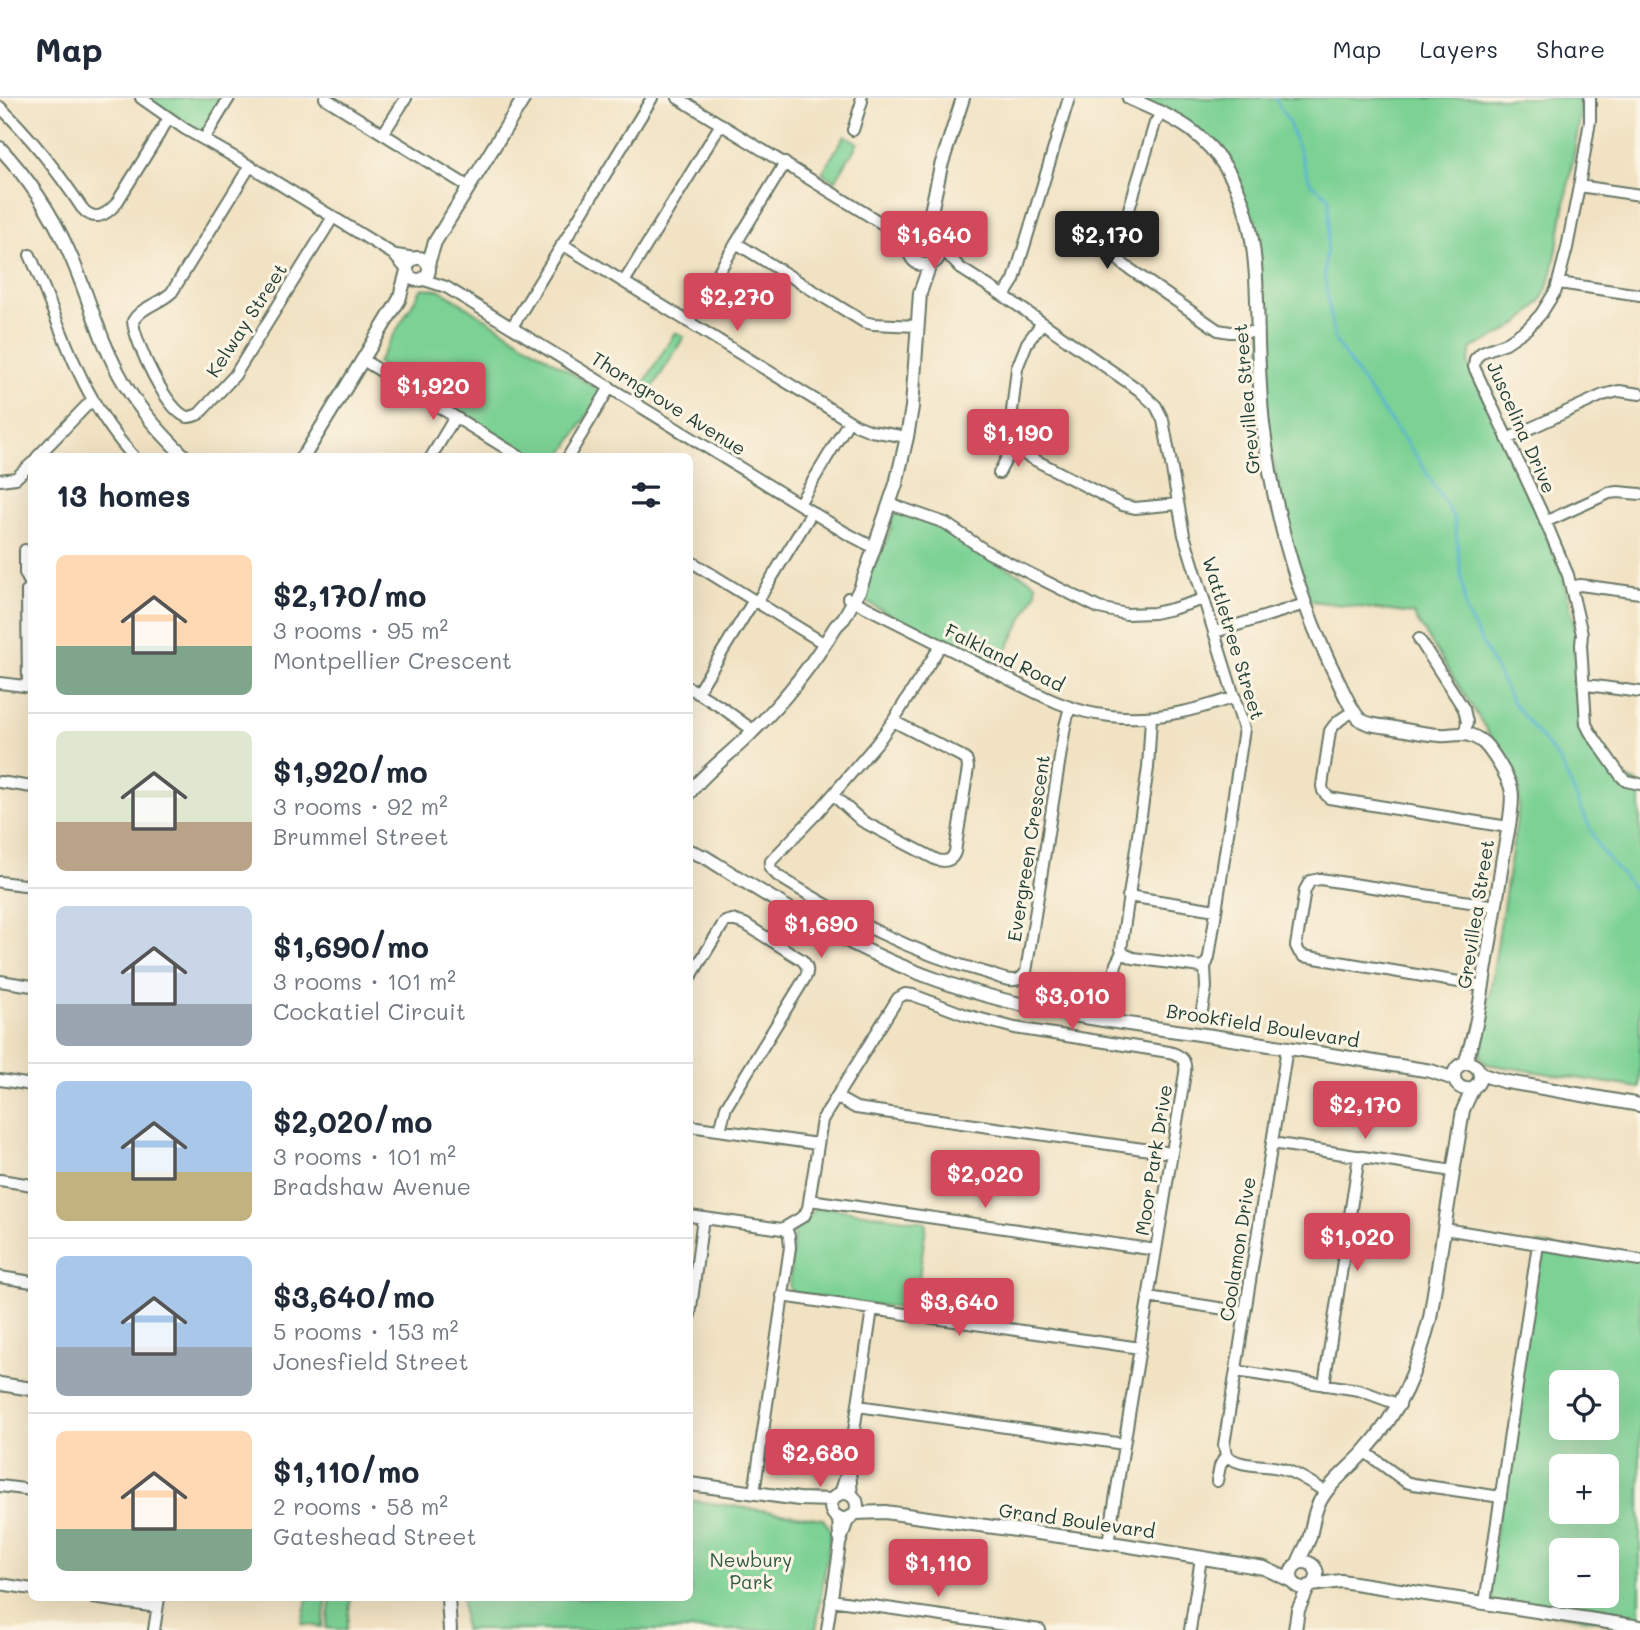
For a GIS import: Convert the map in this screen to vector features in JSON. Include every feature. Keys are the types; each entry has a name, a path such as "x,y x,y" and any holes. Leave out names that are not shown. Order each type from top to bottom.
{"street":[{"path":"141,98 169,118 393,254 422,262 428,272 399,300 305,453"},
{"path":"204,139 229,98"},
{"path":"325,98 469,187"},
{"path":"383,134 406,98"},
{"path":"399,300 408,264 422,262 524,98"},
{"path":"512,327 652,98"},
{"path":"678,98 894,231 918,237 928,236 937,242"},
{"path":"853,130 861,98"},
{"path":"693,788 754,731 797,683 836,626 838,616 851,599 875,548 890,504 907,437 914,385 920,293 912,243 931,212 941,166 963,98"},
{"path":"1004,296 1014,280 1069,98"},
{"name":"Grevillea Street","path":"1129,98 1179,122 1201,139 1221,162 1241,195 1254,248 1264,425 1271,475 1285,537 1305,604 1353,712"},
{"name":"Juscelina Drive","path":"1590,98 1590,121 1559,283 1547,306 1528,328 1506,343 1482,352 1473,362 1475,372 1568,575 1582,634 1586,724 1621,776 1626,781 1640,784"},
{"path":"0,107 49,161 86,213 96,217 116,204 169,118"},
{"path":"1162,113 1155,124 1117,249 1117,258 1218,330 1258,332"},
{"path":"624,282 721,124"},
{"path":"2,154 33,188 56,226 124,384 152,422 181,453"},
{"path":"688,322 785,163"},
{"name":"Kelway Street","path":"250,166 172,292 161,302 138,314 133,321 135,335 150,371 185,416 199,414 235,375 333,217"},
{"path":"1578,186 1640,195"},
{"path":"920,293 931,263 939,255 931,212"},
{"path":"894,231 920,264 931,263"},
{"name":"Wattletree Street","path":"937,242 960,268 1139,390 1156,406 1166,429 1184,535 1236,697 1244,736 1209,957 1205,966 1206,988 1201,1016"},
{"path":"736,243 864,322 917,326"},
{"path":"562,244 849,421 871,431 907,437"},
{"path":"30,254 92,400 131,453"},
{"path":"393,254 413,278 420,279"},
{"name":"Thorngrove Avenue","path":"422,262 446,287"},
{"name":"Wattletree Street","path":"931,263 960,268"},
{"path":"24,275 37,270"},
{"name":"Thorngrove Avenue","path":"420,279 446,287 846,533 875,548"},
{"path":"1559,283 1640,295"},
{"path":"1042,323 1027,344 1017,368 1009,438 1012,448 1122,505 1148,508 1178,504"},
{"path":"363,360 514,453"},
{"path":"570,453 610,387"},
{"path":"1507,439 1603,396 1619,391 1640,394"},
{"path":"41,453 92,400"},
{"path":"434,453 456,417"},
{"path":"799,504 849,421"},
{"path":"999,473 1012,448"},
{"path":"0,480 16,478 28,467"},
{"path":"1545,522 1609,494 1640,494"},
{"path":"890,504 945,523 989,553 1099,608 1126,614 1147,614 1204,599"},
{"path":"754,731 694,691 756,601 812,512"},
{"path":"25,550 25,573 28,579"},
{"path":"693,563 825,644"},
{"path":"1571,587 1580,585 1640,593"},
{"path":"28,590 28,627"},
{"name":"Falkland Road","path":"851,599 1042,697 1070,707 1108,716 1151,718 1182,713 1236,697"},
{"path":"1215,632 1305,604"},
{"path":"1419,639 1464,709 1465,733 1438,735 1376,725 1363,722 1353,712 1334,724 1330,731 1323,791 1329,798 1508,827"},
{"name":"Evergreen Crescent","path":"940,645 893,721 833,795 773,857 770,864 773,872 839,912 890,937 927,953 1009,979 1018,979 1026,972 1070,707"},
{"path":"0,683 28,687"},
{"path":"1584,685 1640,692"},
{"path":"1109,1002 1116,964 1122,952 1148,768 1151,718"},
{"path":"833,795 851,812 874,827 937,860 946,861 952,858 967,761 893,721"},
{"name":"Grevillea Street","path":"1326,1492 1365,1452 1400,1405 1412,1378 1427,1329 1512,799 1507,779 1484,743 1465,733"},
{"path":"0,782 28,786"},
{"name":"Brookfield Boulevard","path":"693,844 705,857"},
{"name":"Brookfield Boulevard","path":"693,852 860,948 935,980 1000,1000 1079,1017 1502,1081 1640,1105"},
{"path":"1483,986 1306,958 1296,946 1306,886 1317,879 1496,906"},
{"path":"0,882 28,886"},
{"path":"1128,896 1216,910"},
{"path":"693,973 722,926 732,920 745,924 802,960 807,967 805,978 726,1107 720,1130"},
{"path":"1122,952 1133,958 1196,968 1205,966"},
{"path":"0,981 28,985"},
{"name":"Moor Park Drive","path":"810,1200 822,1120 903,994 908,993 1015,1028 1169,1052 1184,1060 1186,1068 1108,1543"},
{"name":"Coolamon Drive","path":"1217,1481 1226,1455 1224,1445 1287,1048"},
{"path":"0,1080 28,1084"},
{"path":"836,1097 856,1108 1171,1153"},
{"path":"693,1126 817,1144"},
{"path":"1272,1143 1453,1171"},
{"path":"1324,1385 1359,1156"},
{"path":"0,1181 28,1184"},
{"path":"693,1216 786,1228 804,1216 810,1200 1156,1250"},
{"path":"693,1293 703,1218"},
{"path":"754,1493 790,1247 786,1228"},
{"path":"1444,1229 1640,1260"},
{"path":"1485,1602 1538,1244"},
{"path":"0,1277 28,1281"},
{"path":"782,1296 1140,1348"},
{"path":"1149,1297 1244,1312"},
{"path":"827,1630 872,1309"},
{"path":"1236,1371 1359,1390 1400,1405"},
{"path":"0,1384 28,1388"},
{"path":"858,1406 1124,1444"},
{"path":"1365,1452 1406,1482 1501,1497"},
{"path":"1226,1455 1236,1461 1285,1469 1326,1492 1315,1512 1310,1538 1291,1573 1298,1610 1295,1630"},
{"name":"Grand Boulevard","path":"693,1483 1264,1568 1296,1564"},
{"path":"0,1486 28,1490"},
{"path":"1298,1610 1316,1577 1310,1538"},
{"path":"1190,1630 1201,1558"},
{"path":"1296,1564 1306,1562 1341,1581"},
{"name":"Grand Boulevard","path":"1264,1568 1294,1583"},
{"path":"1294,1583 1302,1588 1341,1581 1485,1602 1593,1625 1640,1627"},
{"path":"0,1584 28,1588"},
{"path":"831,1600 1040,1630"},
{"path":"448,1601 450,1630"},
{"path":"154,1630 158,1602"}],"green space":[{"path":"147,98 225,98 207,128 197,131"},
{"path":"1137,98 1578,98 1581,112 1557,251 1544,295 1532,311 1517,324 1472,348 1468,364 1520,475 1564,579 1577,636 1586,724 1621,776 1640,784 1640,1088 1486,1064 1480,1056 1519,805 1519,787 1514,773 1413,614 1304,600 1292,560 1263,408 1259,270 1224,160"},
{"path":"845,135 858,143 835,181 822,173"},
{"path":"422,288 440,290 602,392 564,453 523,453 377,363"},
{"path":"675,332 684,337 648,395 640,390"},
{"path":"902,513 938,525 986,557 1036,584 1036,593 1000,663 990,665 862,600 861,594 873,563 877,562 891,528 890,520"},
{"path":"818,1207 925,1222 913,1310 795,1294 789,1287 794,1231"},
{"path":"1538,1244 1640,1260 1640,1627 1485,1603"},
{"name":"Newbury Park","path":"693,1500 823,1519 831,1530 816,1630 464,1630 462,1601 693,1601"},
{"path":"306,1601 326,1601 322,1627 302,1624"},
{"path":"330,1601 351,1601 346,1630 326,1628"}],"waterway":[{"path":"1275,98 1289,123 1311,184 1329,197 1329,229 1324,273 1334,339 1417,457 1454,518 1466,612 1513,703 1560,761 1599,848 1640,896"}]}
